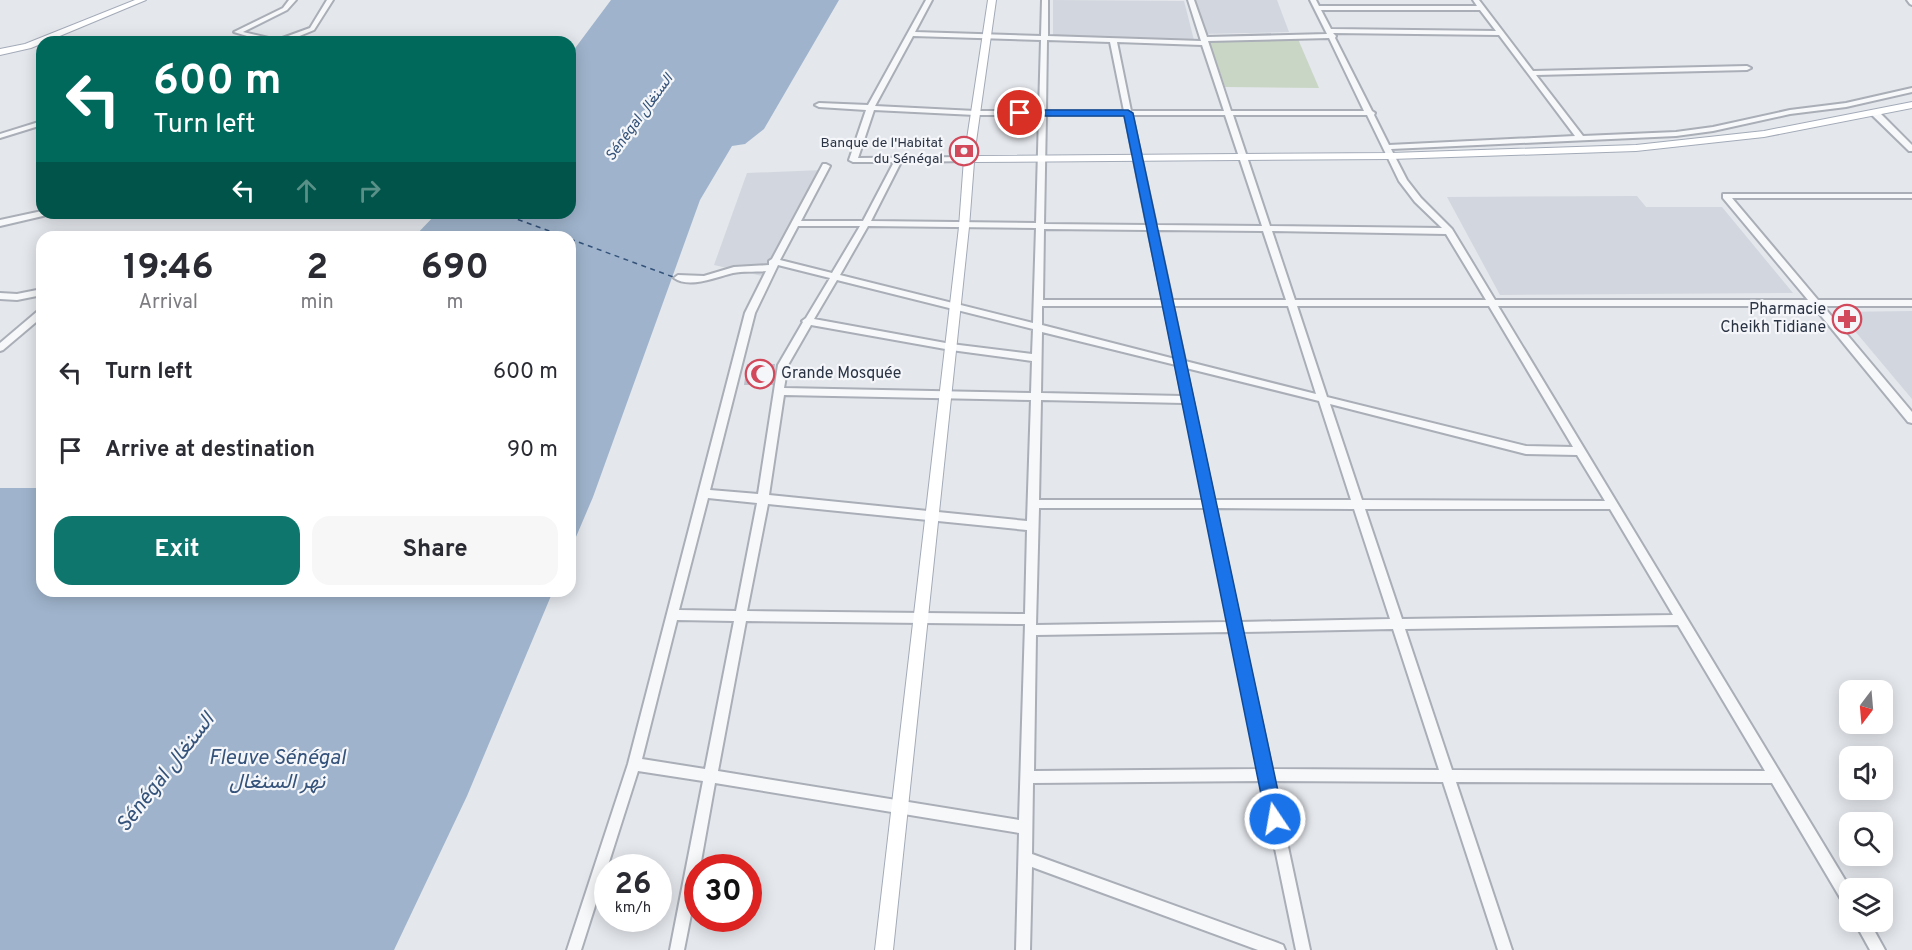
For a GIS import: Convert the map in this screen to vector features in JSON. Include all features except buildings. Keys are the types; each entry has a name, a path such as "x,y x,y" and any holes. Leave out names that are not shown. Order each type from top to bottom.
{"main road":[{"path":"53,36 142,0"},
{"path":"884,950 964,227 969,159 992,0"},
{"path":"0,52 36,43"},
{"path":"969,159 1243,157 1389,151 1666,146 1764,134 1912,105"}],"street":[{"path":"253,36 237,32 285,9 293,0"},
{"path":"293,36 312,29 330,0"},
{"path":"929,0 871,107 853,160 969,159"},
{"path":"1023,950 1045,0"},
{"path":"1191,0 1505,950"},
{"path":"1476,0 1581,139"},
{"path":"1482,8 1315,4 1411,190 1449,231 1494,303 1839,884"},
{"path":"910,34 1204,41 1331,34 1500,33"},
{"path":"1113,40 1302,950"},
{"path":"1531,73 1747,68"},
{"path":"1389,151 1656,135 1713,129 1791,112 1846,105 1912,90"},
{"path":"819,105 975,113 1371,113"},
{"path":"1875,113 1912,149"},
{"path":"0,136 36,125"},
{"path":"1656,135 1666,146"},
{"path":"677,950 763,499 783,365 865,225 899,159"},
{"path":"574,950 634,764 750,313 771,265 797,223 826,166"},
{"path":"1912,196 1726,196 1912,419"},
{"path":"0,223 36,215"},
{"path":"797,223 964,227 1449,231"},
{"path":"678,278 704,279 734,270 771,265 834,276 1526,450 1582,451"},
{"path":"0,296 17,297 36,293"},
{"path":"1038,303 1912,303"},
{"path":"0,348 36,317"},
{"path":"807,321 951,347 1037,358"},
{"path":"780,391 1188,400"},
{"path":"703,493 1033,526"},
{"path":"1033,504 1614,505"},
{"path":"671,615 921,617 1030,625 1235,627 1682,620"},
{"path":"634,764 1026,828"},
{"path":"1027,777 1447,775 1775,777"},
{"path":"1025,858 1278,950"},
{"path":"1867,932 1878,950"}],"shaded area":[{"path":"1053,0 1184,1 1194,40 1053,37"},
{"path":"1192,0 1277,0 1289,32 1201,34"},
{"path":"822,170 762,276 714,265 747,173"},
{"path":"1637,196 1646,207 1722,207 1793,293 1500,295 1447,197"},
{"path":"1912,311 1912,399 1839,312"}],"green space":[{"path":"1298,39 1319,88 1225,87 1209,40"}],"water":[{"name":"Sénégal السنغال","path":"611,0 839,0 764,129 745,144 732,146 700,200 593,497 576,537 576,231 420,231 431,219 576,219 576,47"},
{"name":"Fleuve Sénégal نهر السنغال","path":"0,488 36,488 36,597 550,597 467,796 394,950 0,950"}],"ferry route":[{"path":"516,219 550,231"},
{"path":"576,241 676,278"}],"place":[{"name":"Banque de l'Habitat du Sénégal","path":"964,151"},
{"name":"Pharmacie Cheikh Tidiane","path":"1847,319"},
{"name":"Grande Mosquée","path":"760,374"}],"route":[{"path":"1020,113 1128,113 1275,819"}]}
